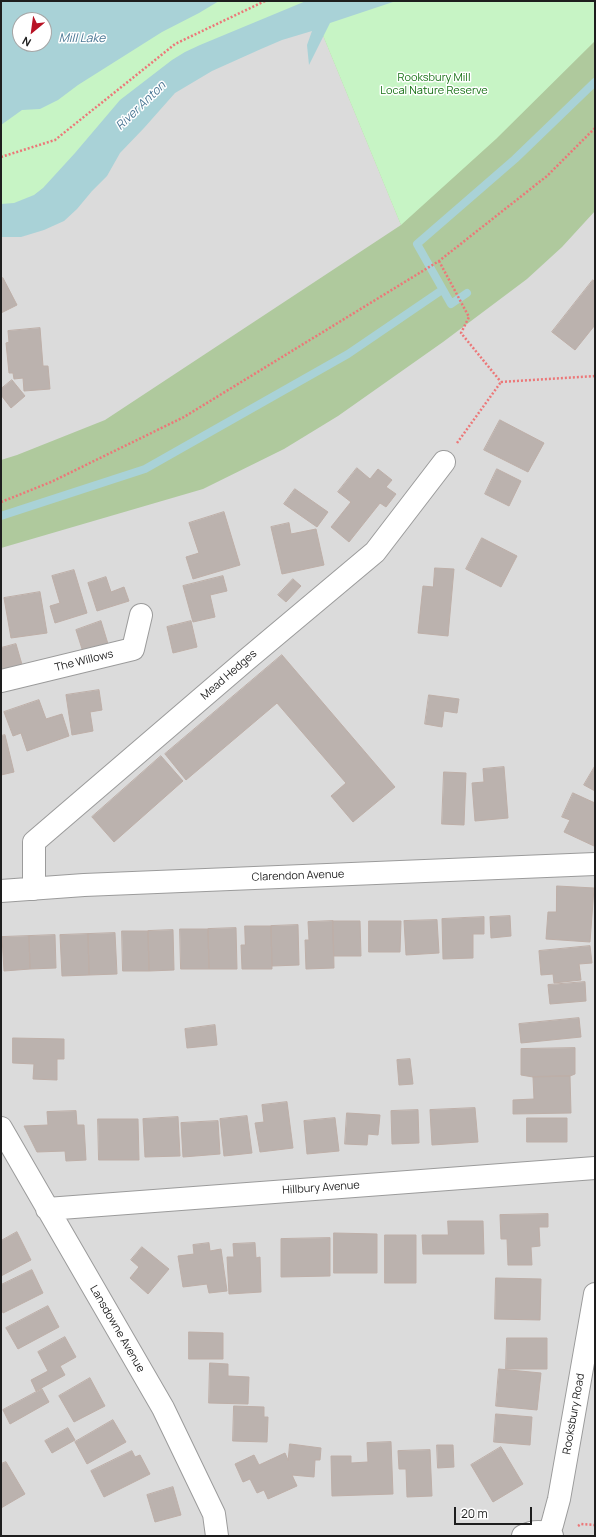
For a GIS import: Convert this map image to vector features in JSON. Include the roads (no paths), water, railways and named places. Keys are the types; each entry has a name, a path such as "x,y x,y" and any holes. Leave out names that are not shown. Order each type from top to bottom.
{"street":[{"name":"Mead Hedges","path":"34,889 34,842 245,661 376,552 444,462"},
{"name":"The Willows","path":"1,681 133,649 141,614"},
{"name":"Clarendon Avenue","path":"1,890 84,885 595,864"},
{"name":"Lansdowne Avenue","path":"1,1128 163,1408 214,1514 217,1536"},
{"name":"Hillbury Avenue","path":"47,1209 595,1168"},
{"name":"Rooksbury Road","path":"550,1534 559,1499 595,1294"},
{"path":"523,1536 539,1531 550,1534"}],"water":[{"name":"Mill Lake","path":"1,1 219,1 162,32 78,85 58,100 40,109 22,110 1,125"},
{"name":"River Anton","path":"306,1 409,1 393,2 330,23 309,65 307,45 312,31 282,40 212,71 175,93 120,153 107,176 64,221 44,230 21,237 1,237 1,204 14,203 34,195 43,188 120,100 172,60 185,52"}],"waterway":[{"path":"467,293 451,304 417,244 515,159 595,82"},
{"path":"1,516 145,469 348,354 442,290"}],"park label":[{"name":"Rooksbury Mill Local Nature Reserve","path":"434,84"}]}
